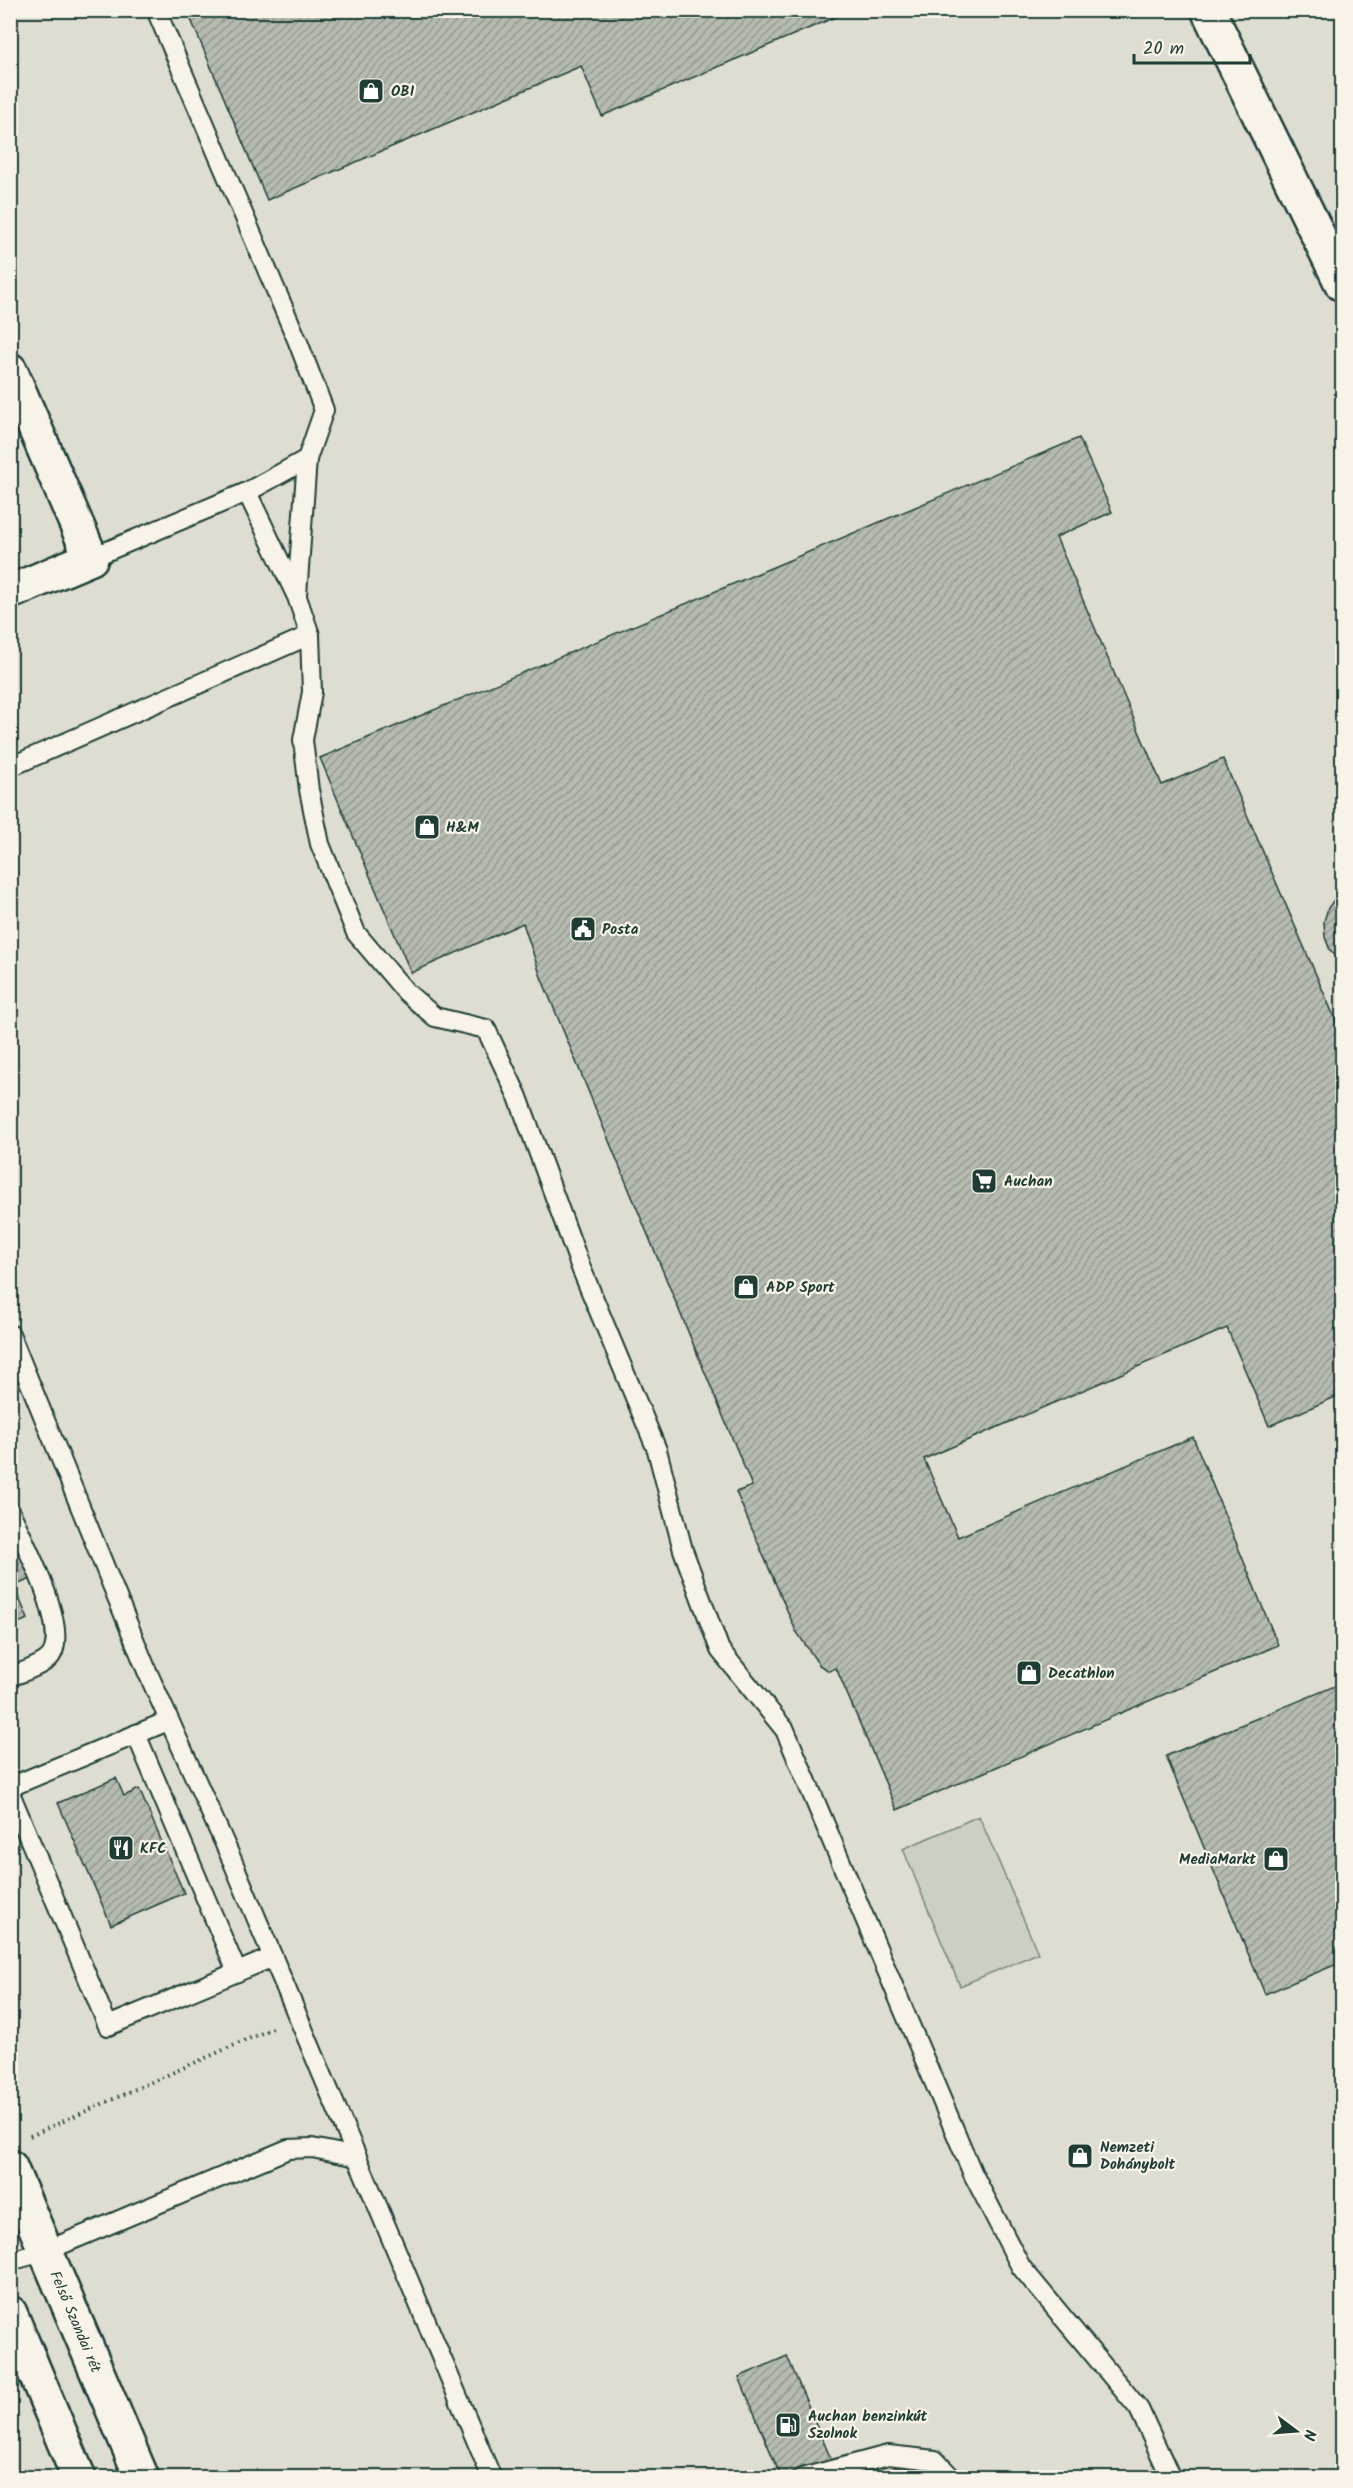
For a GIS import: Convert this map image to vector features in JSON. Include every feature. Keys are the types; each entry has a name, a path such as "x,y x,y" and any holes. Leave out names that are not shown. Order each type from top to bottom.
{"street":[{"path":"1208,10 1342,285"},
{"path":"10,370 91,558 10,592"},
{"name":"Felső Szandai rét","path":"16,2153 46,2251 142,2478"},
{"path":"10,2313 80,2478"}],"lane":[{"path":"156,10 298,342 324,410 307,459 297,597"},
{"path":"91,558 247,492 307,459"},
{"path":"247,492 297,597 310,635 312,692 303,740 309,790 320,844 356,933 406,992 435,1017 486,1029 518,1097 581,1268 657,1450 683,1550 720,1650 785,1730 973,2174 1021,2267 1139,2409 1171,2478"},
{"path":"10,767 310,635"},
{"path":"10,1334 168,1721 232,1860 492,2478"},
{"path":"10,1511 53,1611 57,1641 49,1658 10,1677"},
{"path":"10,1787 168,1721"},
{"path":"136,1734 237,1972"},
{"path":"10,1793 108,2026 273,1957"},
{"path":"10,2261 46,2251 288,2149 312,2148 357,2157"},
{"path":"802,2478 888,2455 935,2460 952,2478"}],"path":[{"path":"16,2153 298,2017"}],"shaded area":[{"path":"11,11 1342,11 1342,2477 11,2477"},
{"path":"979,1816 1038,1953 960,1986 903,1849"}],"building":[{"name":"OBI","path":"187,10 852,10 602,116 581,66 267,200"},
{"name":"Auchan","path":"1079,438 1112,512 1056,537 1162,785 1223,759 1342,1035 1342,1394 1269,1426 1227,1328 924,1459 958,1537 1193,1437 1278,1645 897,1810 836,1668 829,1671 819,1665 796,1631 736,1492 752,1486 541,977 523,923 411,973 320,758"},
{"path":"1342,892 1342,962 1330,950 1325,937 1324,921 1328,908"},
{"path":"17,1541 33,1578 14,1586 28,1619 10,1626 10,1544"},
{"name":"MediaMarkt","path":"1342,1683 1342,1962 1265,1994 1166,1756"},
{"name":"KFC","path":"116,1778 124,1796 139,1789 184,1893 111,1925 58,1803"},
{"name":"Auchan benzinkút Szolnok","path":"787,2356 839,2478 781,2478 739,2377"}],"place":[{"name":"OBI","path":"371,91"},
{"name":"H&M","path":"427,827"},
{"name":"Posta","path":"583,929"},
{"name":"Auchan","path":"984,1181"},
{"name":"ADP Sport","path":"746,1287"},
{"name":"Decathlon","path":"1029,1673"},
{"name":"KFC","path":"121,1848"},
{"name":"MediaMarkt","path":"1276,1859"},
{"name":"Nemzeti Dohánybolt","path":"1080,2156"},
{"name":"Auchan benzinkút Szolnok","path":"788,2425"}]}
